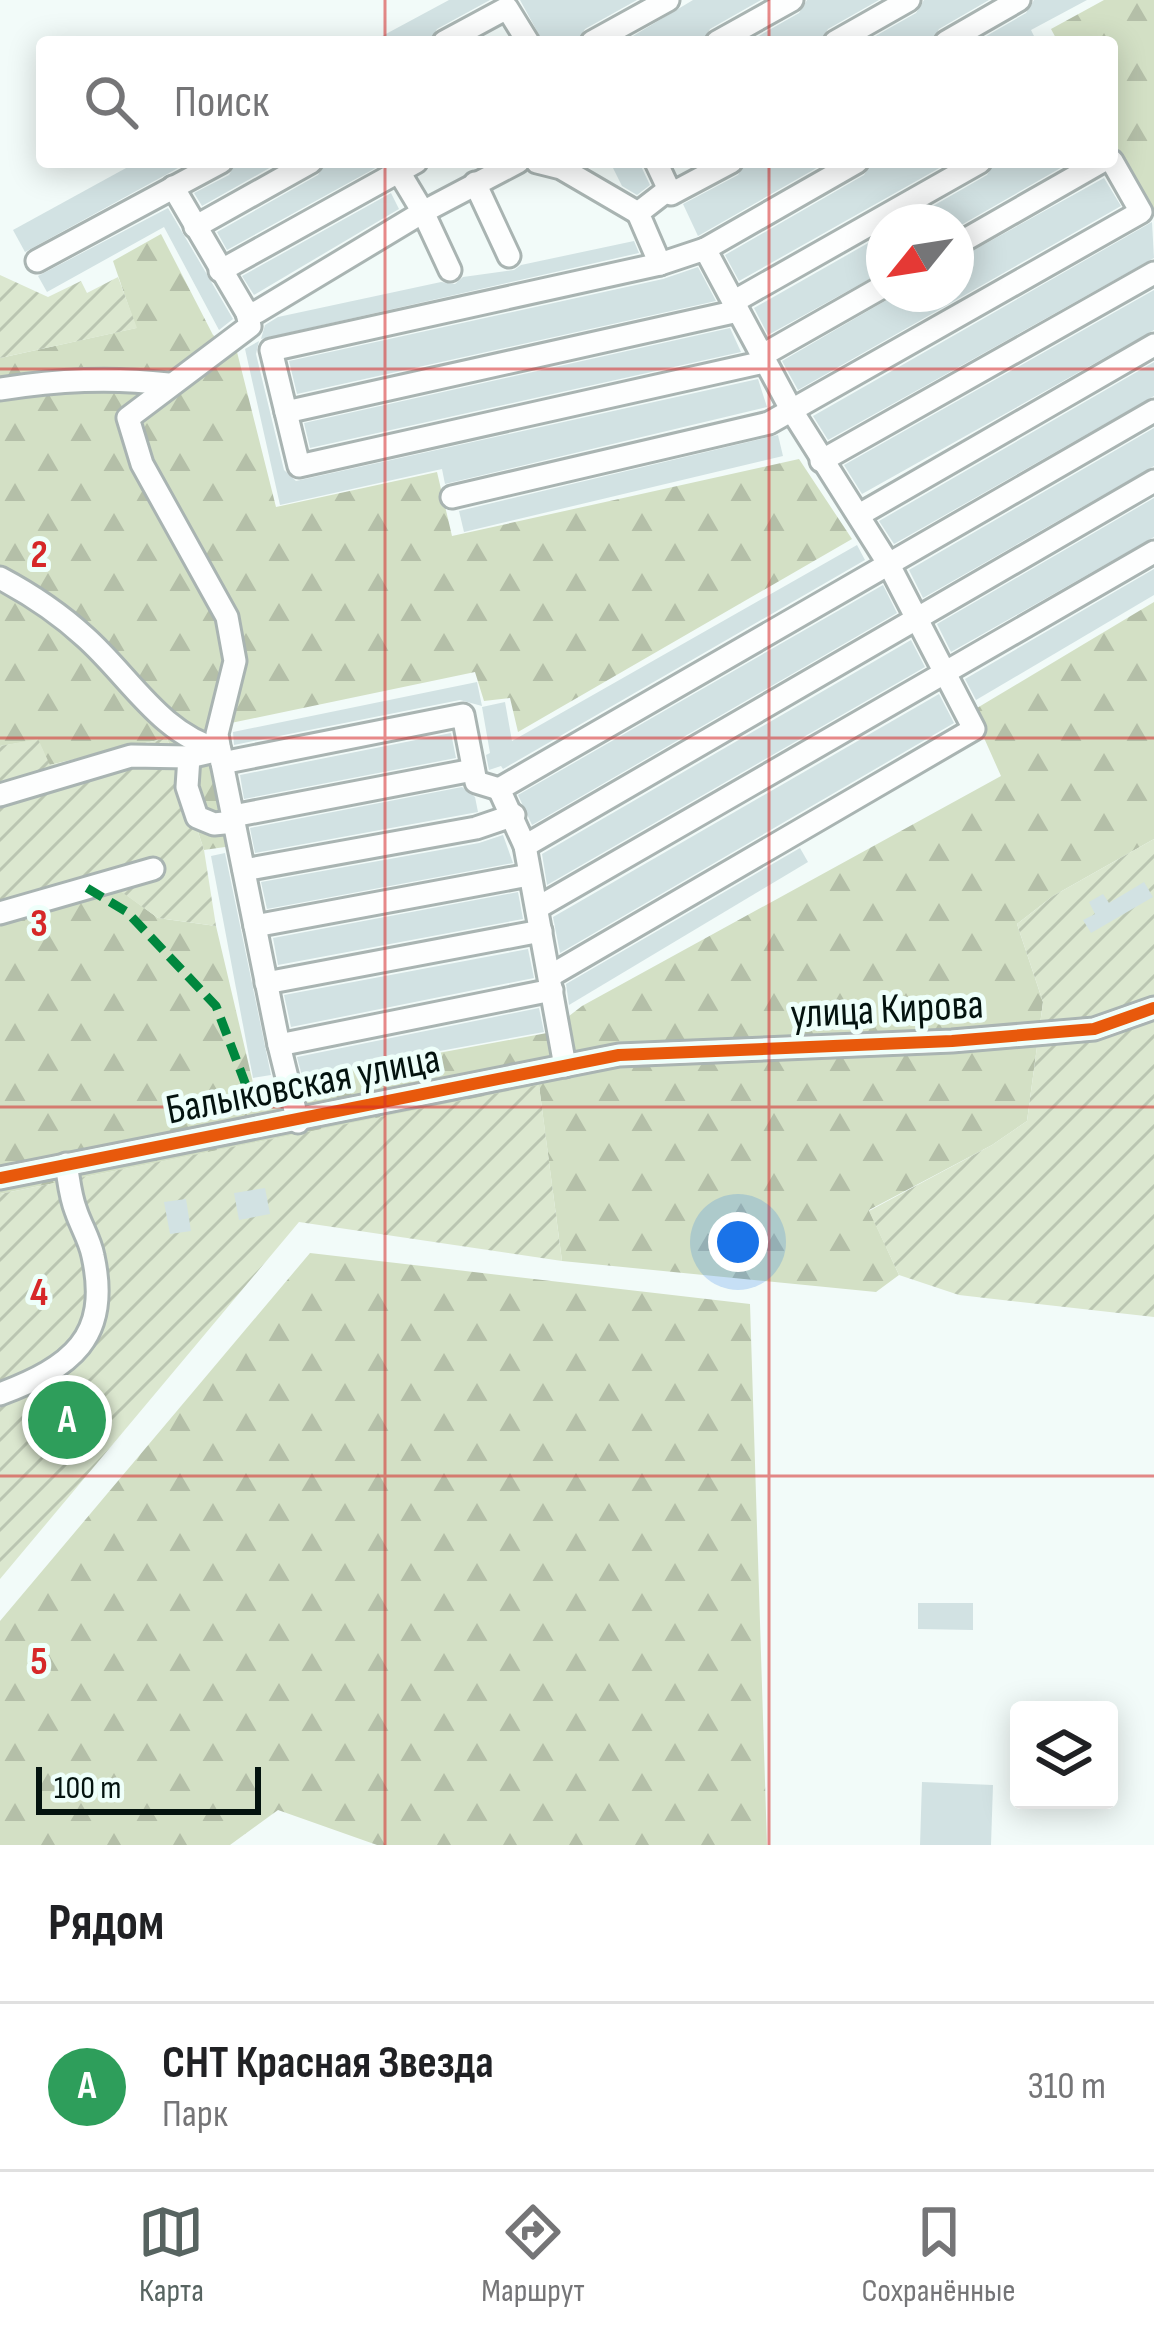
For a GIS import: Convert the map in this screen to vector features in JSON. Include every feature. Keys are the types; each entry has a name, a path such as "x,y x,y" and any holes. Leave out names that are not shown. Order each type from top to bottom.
{"street":[{"path":"607,36 668,0"},
{"path":"728,36 792,0"},
{"path":"846,36 909,0"},
{"path":"956,36 1019,0"},
{"path":"455,36 507,8 524,36"},
{"path":"37,261 209,168"},
{"path":"195,227 300,168"},
{"path":"220,272 397,168"},
{"path":"403,168 450,270"},
{"path":"248,313 506,168"},
{"path":"561,168 638,213 660,264"},
{"path":"659,168 671,194 720,168"},
{"path":"847,168 705,249 660,264 271,350 299,466 762,359 866,297"},
{"path":"286,412 735,307 970,168"},
{"path":"974,235 1091,168"},
{"path":"452,496 769,423 1141,212 1116,168"},
{"path":"475,184 509,256"},
{"path":"173,187 248,313 250,326 128,418 142,464 226,617 235,661 217,734 298,1122"},
{"path":"638,213 669,189"},
{"path":"279,1046 551,983 974,729 888,563 821,461 705,249"},
{"path":"821,461 1154,273"},
{"path":"859,515 1154,345"},
{"path":"0,388 68,379 168,384"},
{"path":"499,789 1154,411"},
{"path":"525,846 1154,481"},
{"path":"266,983 539,920 944,673 1154,552"},
{"path":"0,578 85,636 152,708 194,743 221,757"},
{"path":"0,795 130,756 221,757 463,715 476,782 499,789 525,846 566,1066"},
{"path":"189,757 187,787 197,817 214,824 473,770"},
{"path":"244,870 476,828 514,815"},
{"path":"0,913 153,869"},
{"path":"255,926 530,875"},
{"name":"улица Кирова","path":"619,1055 952,1041 1094,1029 1154,1008"},
{"name":"Балыковская улица","path":"0,1178 619,1055"},
{"path":"0,1394 58,1370 85,1344 99,1300 93,1252 74,1206 66,1164"}],"green space":[{"path":"1104,0 1154,0 1154,213 1118,149 1118,36 1055,36 1051,29"},
{"path":"161,234 213,335 237,352 276,507 437,472 452,536 799,459 852,539 518,732 510,698 484,701 475,672 207,728 232,846 204,850 167,738 49,765 38,740 0,746 0,358 136,328 113,261"},
{"path":"0,275 48,297 81,281 87,293 118,277 137,328 0,358"},
{"path":"1154,602 1154,839 1053,896 1017,924 1043,1002 1027,1121 992,1145 869,1210 899,1275 876,1292 562,1261 539,1086 0,1194 0,921 117,888 158,918 216,926 254,1087 547,1033 582,1006 1001,776 972,711"},
{"path":"167,738 204,850 216,926 158,918 116,888 0,921 0,746 38,739 50,765"},
{"path":"1154,839 1154,1317 959,1295 899,1275 869,1211 1027,1121 1043,1002 1017,924 1053,896"},
{"path":"539,1085 562,1261 299,1222 0,1579 0,1194"},
{"path":"310,1253 750,1304 767,1845 377,1845 278,1810 230,1845 0,1845 0,1621"}],"building":[{"path":"449,0 490,0 437,29 433,36 382,36"},
{"path":"520,0 637,0 581,36 540,36"},
{"path":"693,0 761,0 706,36 633,36"},
{"path":"807,0 879,0 824,36 759,36 799,13"},
{"path":"924,0 989,0 935,36 876,36 916,13"},
{"path":"1034,0 1087,0 1031,30 1034,36 986,36 1026,13"},
{"path":"126,168 178,168 25,252 13,230"},
{"path":"233,168 269,168 202,206 194,193 229,175"},
{"path":"322,168 375,168 227,250 217,232 318,175"},
{"path":"613,168 642,168 650,185 637,195 622,186"},
{"path":"742,168 817,168 698,236 683,204 738,175"},
{"path":"868,168 939,168 876,204 866,204 866,209 739,281 725,255 864,175"},
{"path":"991,168 1061,168 974,218 974,204 936,204"},
{"path":"1104,178 1121,206 974,290 974,250"},
{"path":"391,193 399,209 254,295 242,276"},
{"path":"168,208 233,319 219,330 164,227 47,292 38,276"},
{"path":"1152,222 1154,258 828,440 813,416"},
{"path":"634,241 639,253 261,339 265,325 278,317 441,282 455,284 463,277 514,270"},
{"path":"866,244 866,281 768,335 754,308"},
{"path":"698,267 716,301 297,394 289,361 663,279"},
{"path":"1154,290 1154,330 862,494 844,465"},
{"path":"866,312 935,312 798,390 782,361"},
{"path":"730,328 741,352 310,448 304,423"},
{"path":"259,341 256,354 284,470 296,481 758,379 767,407 445,484 442,469 280,505 245,349"},
{"path":"1154,362 1154,396 894,544 879,521"},
{"path":"1154,428 1154,466 923,598 909,570"},
{"path":"778,435 783,456 464,532 459,511"},
{"path":"1154,498 1154,537 951,652 937,624"},
{"path":"857,545 865,560 503,769 489,770 482,707 505,702 512,741"},
{"path":"1154,569 1154,595 976,700 965,679"},
{"path":"883,585 897,613 532,825 518,795"},
{"path":"911,640 925,667 547,885 542,854"},
{"path":"477,682 482,706 460,700 234,745 233,732"},
{"path":"939,694 954,723 560,953 553,917"},
{"path":"451,733 456,758 244,799 240,775"},
{"path":"462,787 475,797 478,812 255,853 250,828"},
{"path":"503,835 513,863 267,909 261,882"},
{"path":"800,848 808,862 569,1005 566,984"},
{"path":"225,853 271,1075 253,1078 211,856"},
{"path":"1144,882 1153,897 1091,933 1083,920 1095,914 1089,902 1103,894 1109,903"},
{"path":"518,892 523,919 278,965 273,938"},
{"path":"528,949 534,978 291,1027 284,995"},
{"path":"539,1008 544,1032 302,1076 297,1057"},
{"path":"265,1188 270,1214 239,1220 234,1193"},
{"path":"186,1199 191,1231 170,1234 164,1202"},
{"path":"918,1603 973,1603 973,1630 918,1629"},
{"path":"922,1782 993,1785 991,1845 920,1845"}],"marked path":[{"path":"87,888 127,912 216,1006 247,1088 292,1097"}],"cycle path":[{"path":"0,1178 619,1055 952,1041 1094,1029 1154,1008"}],"place":[{"name":"СНТ Красная Звезда","path":"67,1420"}]}
